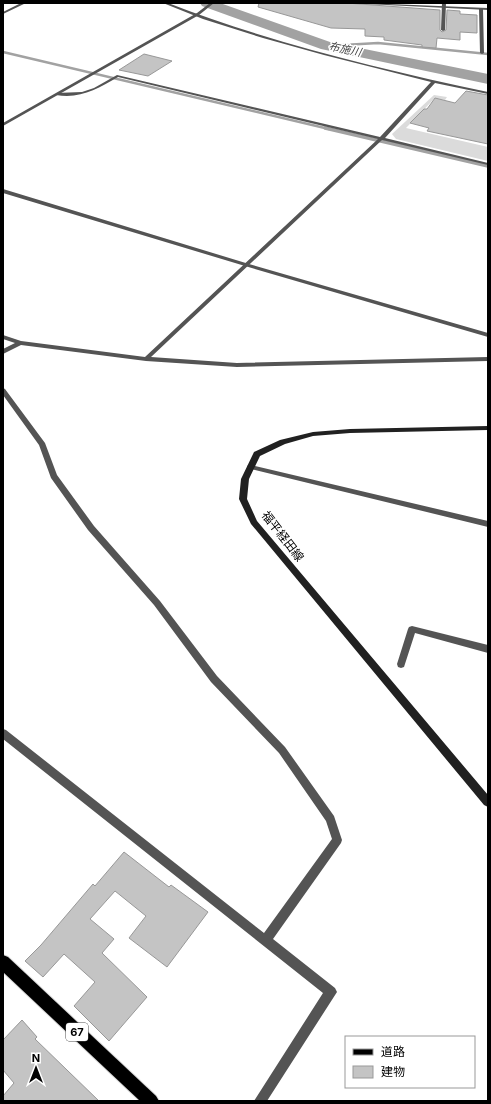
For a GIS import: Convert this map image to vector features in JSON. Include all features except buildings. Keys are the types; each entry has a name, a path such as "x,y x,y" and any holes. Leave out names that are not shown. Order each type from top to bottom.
{"main road":[{"name":"福平経田線","path":"488,428 350,431 313,434 283,442 257,454 246,479 243,499 254,522 488,802"},
{"name":"67","path":"3,962 151,1101"}],"street":[{"path":"3,13 24,3"},
{"path":"165,3 293,45 433,82 488,93"},
{"path":"3,125 196,14 212,3"},
{"path":"366,3 444,5 488,9"},
{"path":"443,30 444,5"},
{"path":"480,9 482,53"},
{"path":"58,94 72,96 85,94 117,76 488,164"},
{"path":"146,358 382,138 433,82"},
{"path":"3,191 488,336"},
{"path":"3,337 20,343 146,358 238,365 488,360"},
{"path":"3,352 20,343"},
{"path":"3,390 42,445 54,476 91,528 157,603 214,679 282,750 330,819 337,840 265,941"},
{"path":"251,467 488,524"},
{"path":"401,664 412,629 488,649"},
{"path":"3,733 331,992 260,1101"}],"shaded area":[{"path":"434,95 447,97 445,100 435,98 406,128 488,147 488,161 396,139 392,134"}],"waterway":[{"name":"布施川","path":"207,3 326,46 488,79"},
{"path":"326,46 378,43 488,54"},
{"path":"3,52 329,129"},
{"path":"325,128 488,166"}]}
